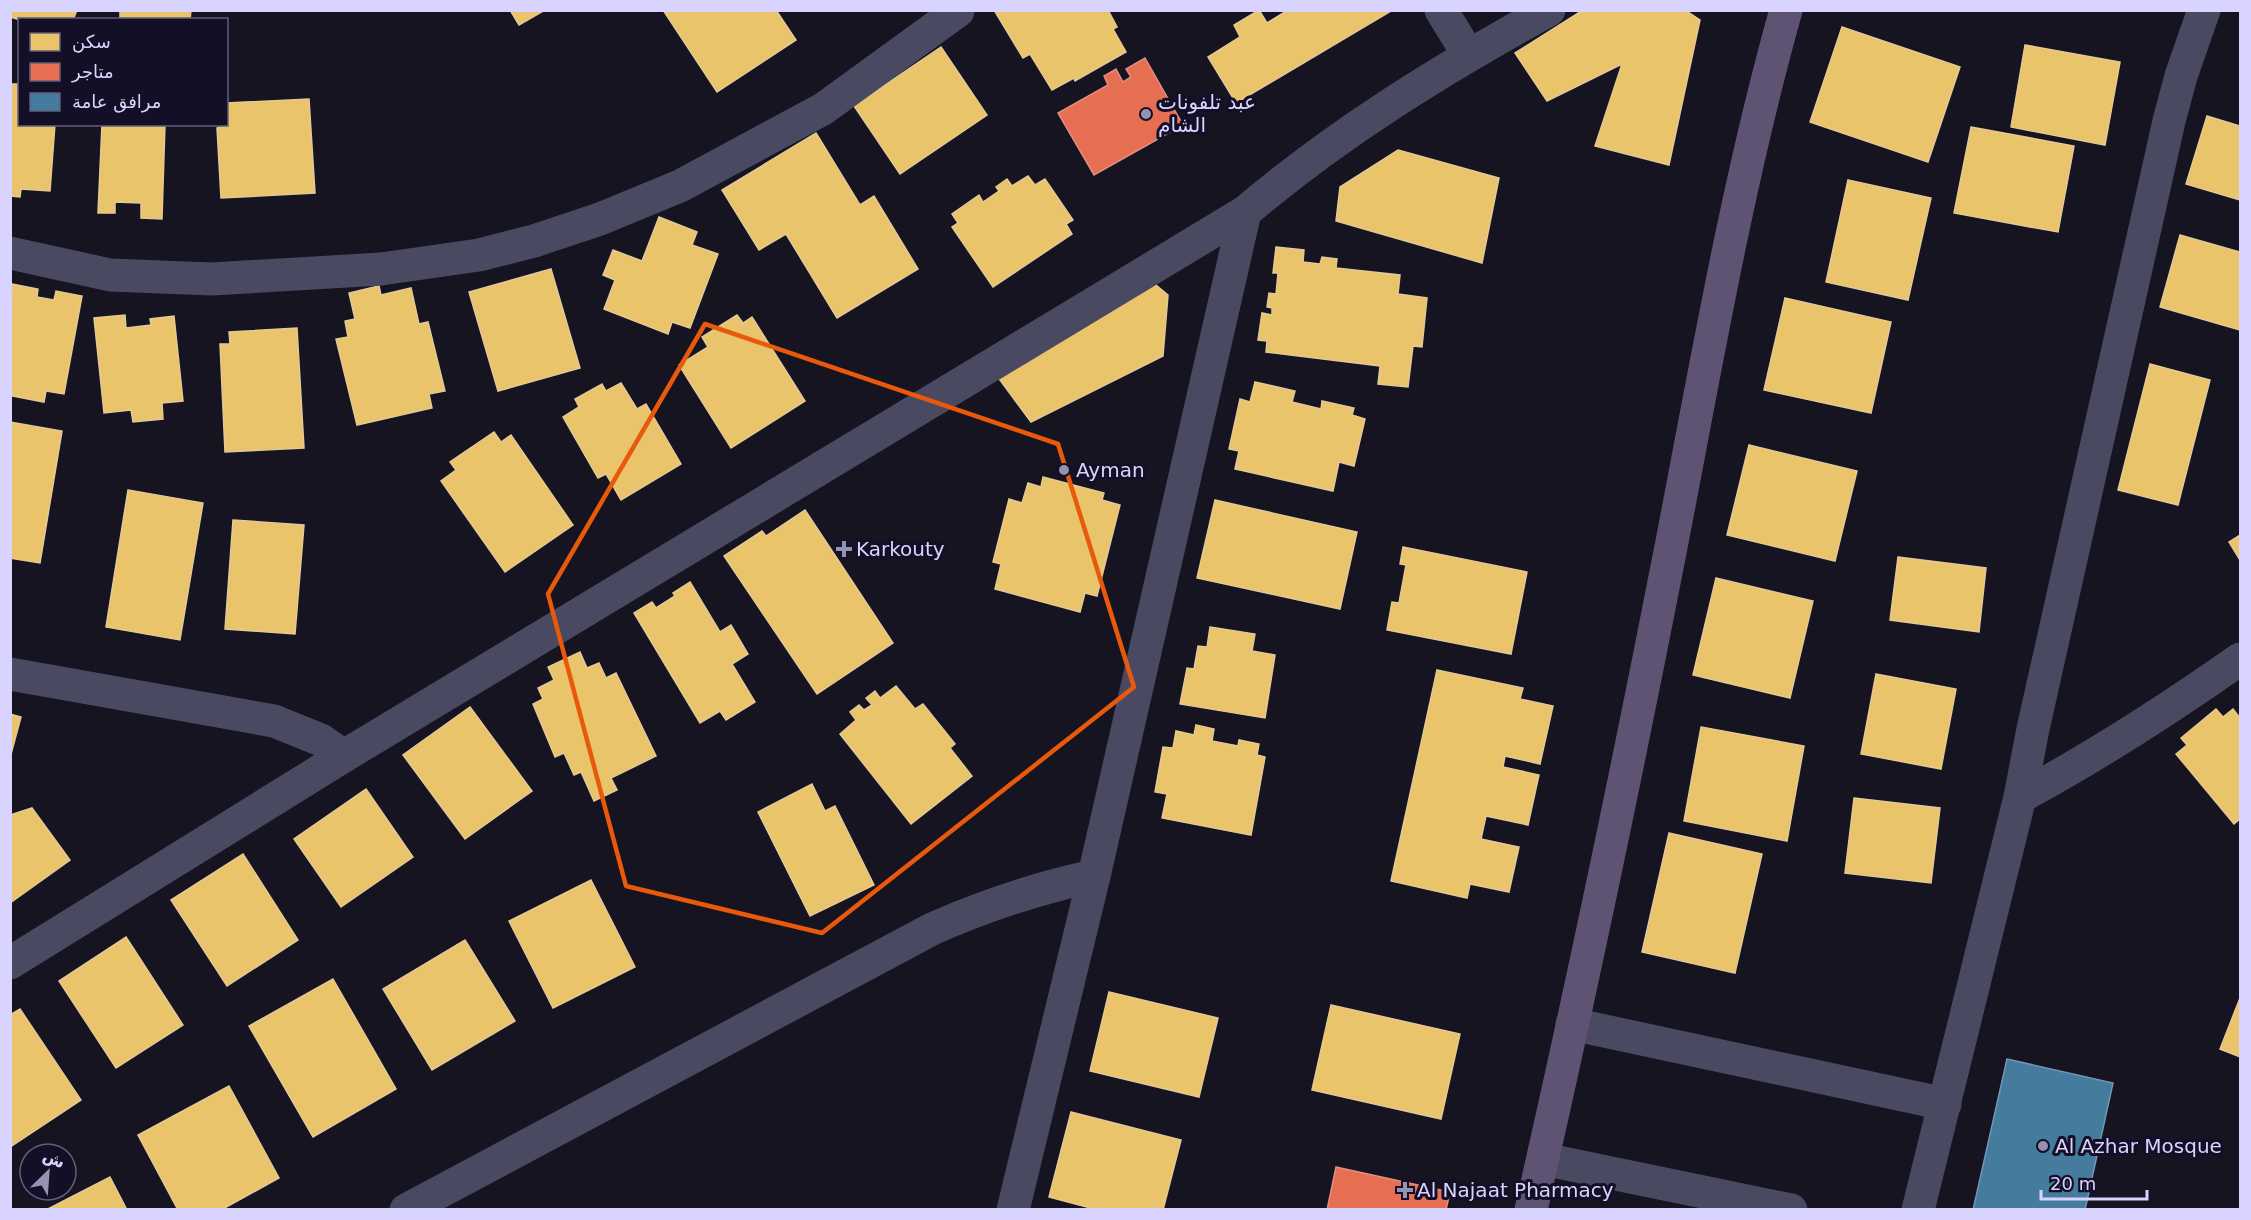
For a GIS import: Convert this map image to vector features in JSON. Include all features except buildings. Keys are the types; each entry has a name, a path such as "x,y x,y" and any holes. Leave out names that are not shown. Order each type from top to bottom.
{"main road":[{"path":"1532,1209 1636,727 1714,326 1767,76 1786,10"}],"street":[{"path":"1441,10 1468,54"},
{"path":"10,963 344,756 1245,213 1332,143 1468,54 1549,10"},
{"path":"1918,1209 2019,797 2032,729 2169,121 2181,76 2204,10"},
{"path":"10,253 110,275 212,279 381,269 479,255 534,241 600,219 680,186 813,114 958,11"},
{"path":"1013,1209 1094,876 1245,213"},
{"path":"2019,797 2083,763 2241,659"},
{"path":"10,674 274,721 321,740 344,756"},
{"path":"406,1209 932,929 996,903 1060,883 1094,876"},
{"path":"1572,1024 1944,1104"},
{"path":"1543,1159 1791,1209"}],"highlighted area":[{"path":"705,324 1058,444 1134,687 822,933 626,886 548,594"}],"place":[{"name":"عبد تلفونات الشام","path":"1146,114"},
{"name":"Ayman","path":"1064,470"},
{"name":"Karkouty","path":"844,549"},
{"name":"Al Azhar Mosque","path":"2043,1146"},
{"name":"Al Najaat Pharmacy","path":"1405,1190"}]}
